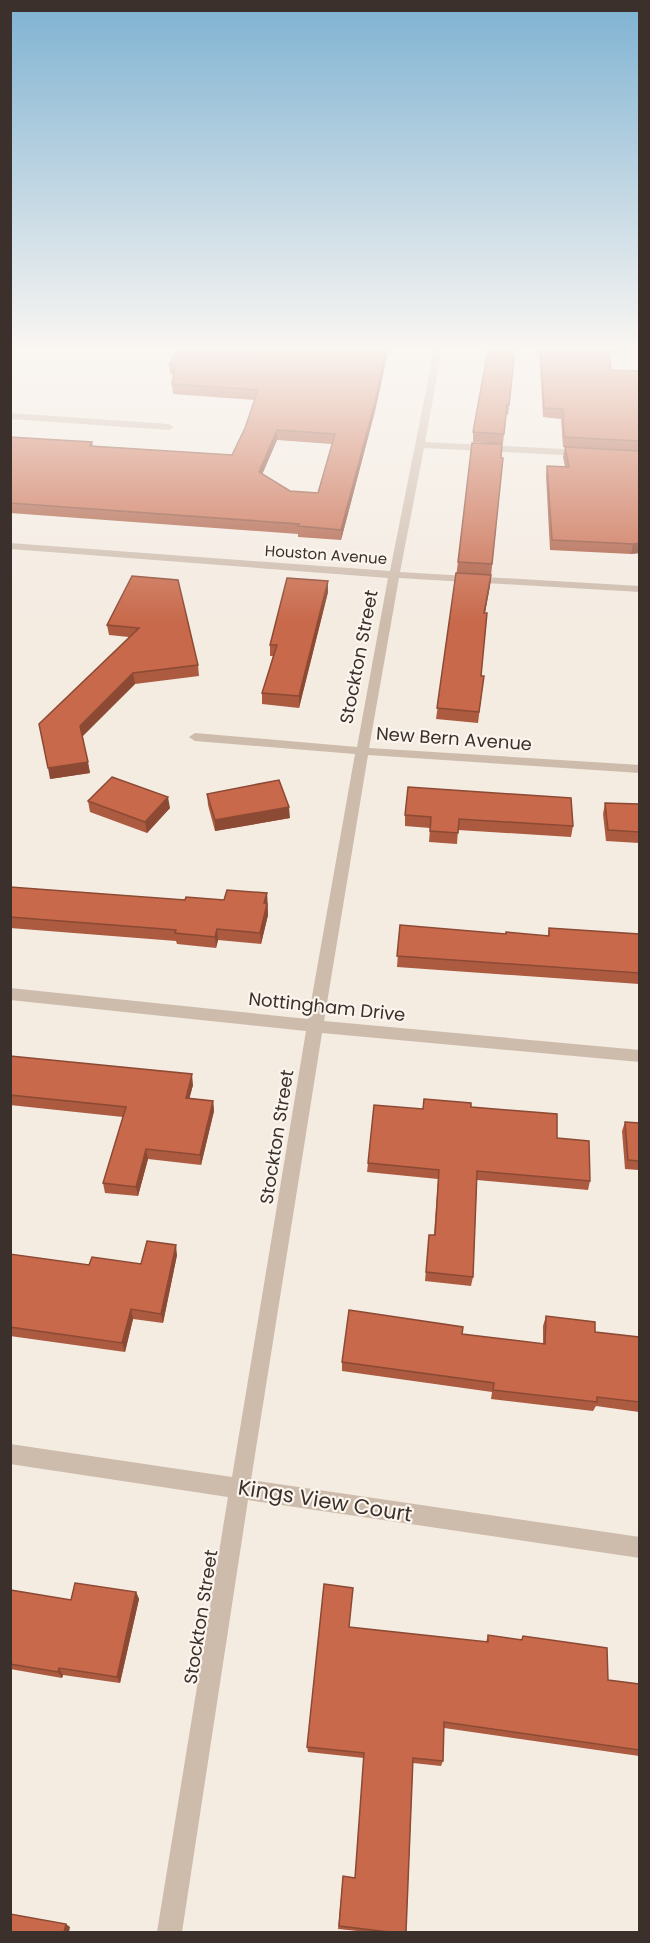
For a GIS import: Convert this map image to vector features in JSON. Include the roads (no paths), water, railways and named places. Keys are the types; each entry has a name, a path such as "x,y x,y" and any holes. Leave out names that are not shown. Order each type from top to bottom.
{"street":[{"name":"Stockton Street","path":"170,1932 314,1026 361,751 420,441"},
{"path":"419,445 593,454"},
{"name":"Houston Avenue","path":"10,546 395,575 639,589"},
{"name":"New Bern Avenue","path":"195,737 361,751 639,769"},
{"name":"Nottingham Drive","path":"10,994 314,1026 639,1056"},
{"name":"Kings View Court","path":"10,1454 639,1548"}]}
